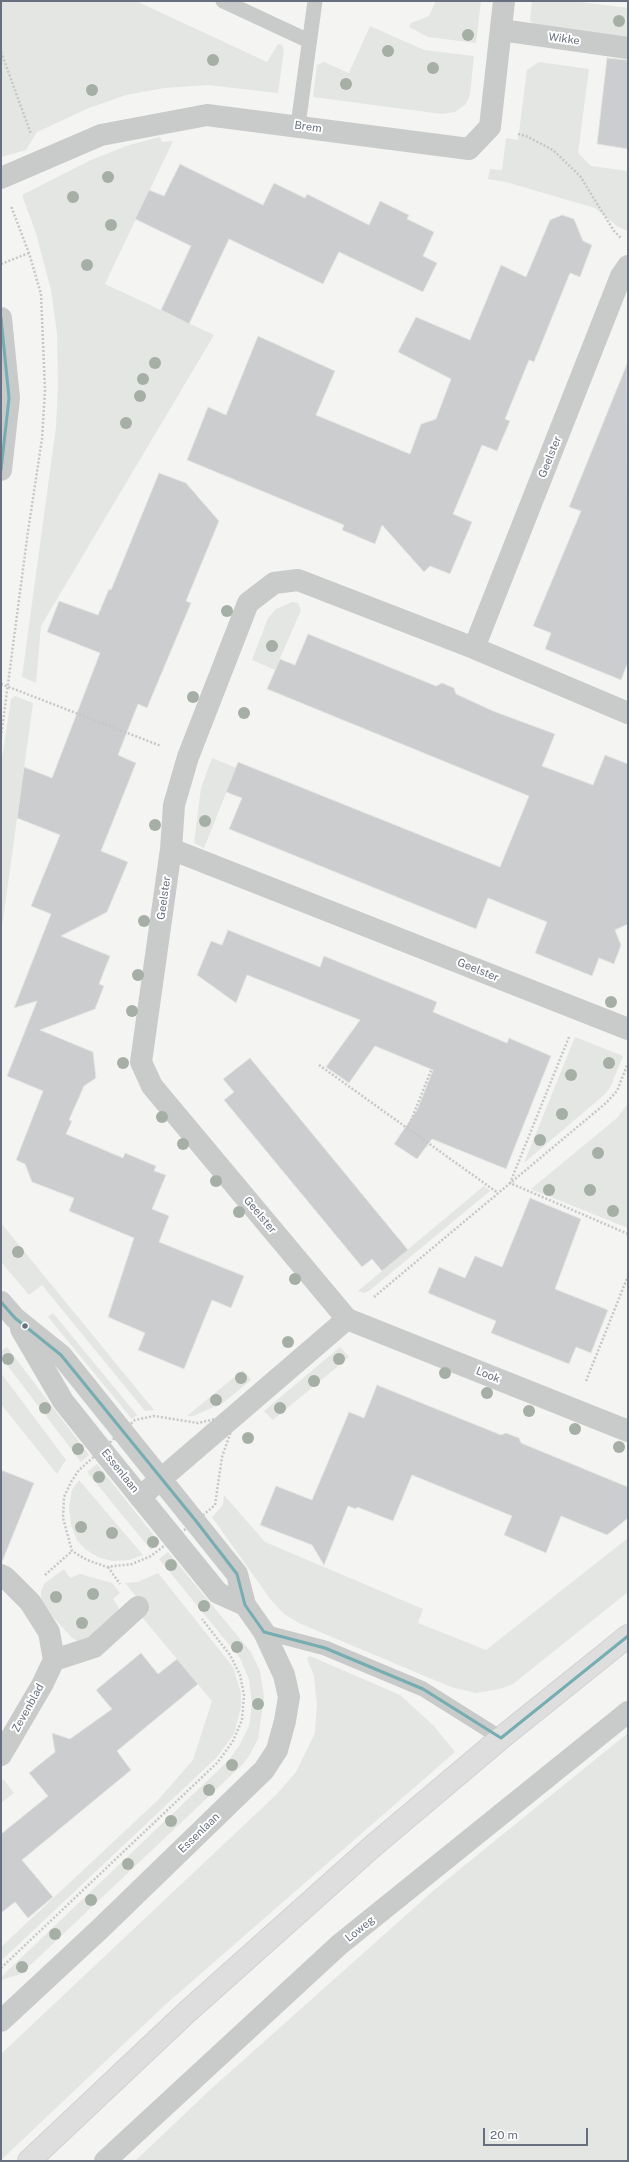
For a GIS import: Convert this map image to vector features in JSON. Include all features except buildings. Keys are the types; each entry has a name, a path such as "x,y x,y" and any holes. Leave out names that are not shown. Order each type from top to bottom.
{"main road":[{"path":"29,2161 187,2012 373,1846 501,1738 628,1636"}],"street":[{"path":"490,127 504,1"},
{"name":"Wikke","path":"501,30 628,48"},
{"name":"Brem","path":"1,178 101,135 207,115 298,125 469,149 490,127"},
{"name":"Geelster","path":"474,648 621,276 628,266"},
{"path":"1,318 10,398 1,470"},
{"name":"Geelster","path":"347,1319 152,1086 141,1062 171,849 174,805 188,757 248,603 274,583 298,580 474,648 628,713"},
{"name":"Geelster","path":"171,849 628,1029"},
{"name":"Essenlaan","path":"1,1302 15,1318 61,1355 237,1574 245,1605 264,1632 284,1675 289,1697 285,1721 277,1750 264,1770 1,2021"},
{"name":"Essenlaan","path":"15,1318 63,1401 218,1593 245,1605"},
{"path":"140,1497 347,1319"},
{"name":"Look","path":"347,1319 628,1431"},
{"path":"1,1575 24,1594 49,1632 54,1660 94,1647 138,1607"},
{"name":"Zevenblad","path":"1,1755 42,1685 54,1660"},
{"name":"Loweg","path":"105,2161 339,1946 628,1712"}],"lane":[{"path":"223,1 309,41"},
{"path":"298,125 315,1"},
{"path":"264,1632 325,1648 423,1689 501,1738"}],"path":[{"path":"1,52 42,160"},
{"path":"490,127 526,136 553,150 580,176 614,231 623,241"},
{"path":"1,737 28,531 42,439 45,390 41,294 29,253 8,200"},
{"path":"1,264 29,253"},
{"path":"1,684 188,757"},
{"path":"510,1184 579,1010"},
{"path":"347,1319 606,1103 617,1091 628,1063"},
{"path":"319,1065 498,1193"},
{"path":"408,1128 432,1068"},
{"path":"510,1184 628,1234"},
{"path":"575,1410 628,1276"},
{"path":"24,1594 72,1551 63,1518 64,1497 79,1470"},
{"path":"151,1556 156,1563"},
{"path":"1,1968 218,1762 233,1741 242,1720 244,1695 240,1675 230,1655 201,1618"}],"shaded area":[{"path":"1,1 136,1 267,62 278,44 282,45 284,50 278,93 208,85 164,88 126,95 89,108 37,132 26,150 1,157"},
{"path":"436,1 481,1 476,43 428,37 409,27 411,23 429,16"},
{"path":"532,1 573,1 628,8 628,39 537,25 530,21"},
{"path":"370,26 424,50 474,56 470,94 466,104 455,112 442,114 313,97 317,65 324,62 349,73"},
{"path":"539,62 589,69 578,153 591,166 628,171 628,231 617,226 595,208 506,182 488,179 490,169 502,170 506,138 518,140 527,70"},
{"path":"160,137 162,142 173,141 105,284 214,335 41,626 36,683 22,677 56,427 58,386 57,333 51,290 36,233 22,195 91,160 129,145"},
{"path":"292,602 298,603 301,610 275,670 252,660 268,618 276,609"},
{"path":"15,696 33,703 1,934 1,765 11,699"},
{"path":"212,758 236,768 204,848 194,843 201,788"},
{"path":"575,1037 623,1056 610,1088 604,1095 524,1163"},
{"path":"628,1104 628,1228 531,1189 617,1118"},
{"path":"484,1186 490,1191 369,1291 364,1293 358,1291"},
{"path":"1,1223 154,1410 145,1411 42,1285 29,1295 1,1262"},
{"path":"53,1313 137,1415 132,1419 48,1317"},
{"path":"7,1347 89,1455 81,1462 1,1357 1,1351"},
{"path":"340,1347 349,1357 273,1420 264,1411"},
{"path":"243,1370 251,1380 223,1403 193,1416 187,1416"},
{"path":"1,1373 66,1460 57,1474 1,1404"},
{"path":"97,1464 160,1543 151,1550 87,1472"},
{"path":"79,1480 143,1555 129,1560 112,1561 98,1557 85,1549 77,1540 71,1525 69,1507 72,1490"},
{"path":"224,1495 265,1542 423,1609 418,1623 486,1650 628,1538 628,1592 513,1684 500,1689 476,1693 451,1687 301,1624 284,1614 271,1600 212,1517 223,1505"},
{"path":"168,1552 251,1652 260,1671 264,1697 258,1739 249,1756 242,1765 21,1974 1,1980 1,1977 228,1761 239,1746 249,1726 252,1704 249,1679 240,1658 159,1559"},
{"path":"64,1569 70,1578 80,1574 112,1583 120,1593 113,1599 118,1606 119,1612 87,1640 78,1641 71,1637 45,1608 41,1600 41,1591 45,1583"},
{"path":"158,1573 233,1667 241,1693 241,1707 234,1734 216,1758 1,1961 1,1947 158,1800 193,1760 212,1701 142,1617 149,1612 125,1583 138,1582"},
{"path":"310,1656 400,1695 433,1725 455,1752 166,2004 1,2160 1,2054 277,1794 296,1772 315,1733 317,1705 314,1676 307,1658"},
{"path":"628,1733 628,2161 135,2161 211,2089 433,1891"},
{"path":"3,1779 14,1793 1,1803 1,1781"}],"transit line":[{"path":"1,318 9,398 1,470"},
{"path":"1,1302 15,1318 61,1355 196,1521 237,1574 245,1605 264,1632"},
{"path":"264,1632 325,1648 423,1689 501,1738"},
{"path":"501,1738 628,1636"}]}
